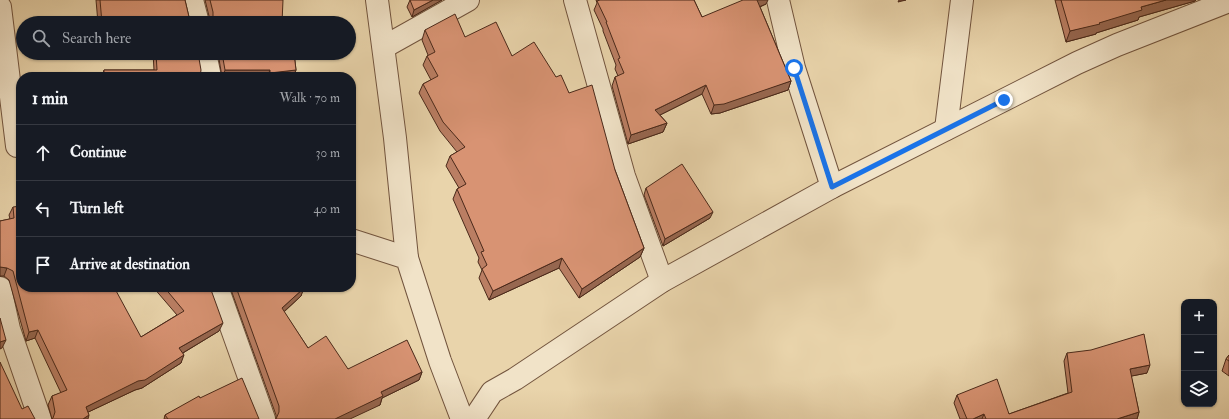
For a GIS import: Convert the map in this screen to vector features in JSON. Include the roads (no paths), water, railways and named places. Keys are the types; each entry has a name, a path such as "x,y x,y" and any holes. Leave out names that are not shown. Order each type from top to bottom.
{"street":[{"path":"192,0 196,16"},
{"path":"377,0 384,47 407,258 440,361 462,419"},
{"path":"384,47 468,0"},
{"path":"575,0 624,176 662,281"},
{"path":"778,0 794,68 832,187"},
{"path":"946,129 962,0"},
{"path":"474,419 492,392 515,379 662,281 832,187 946,129 1117,45 1229,1"},
{"path":"0,7 13,145"},
{"path":"206,60 209,72"},
{"path":"356,242 407,258"},
{"path":"0,288 9,329 40,419"},
{"path":"220,292 264,419"}]}
